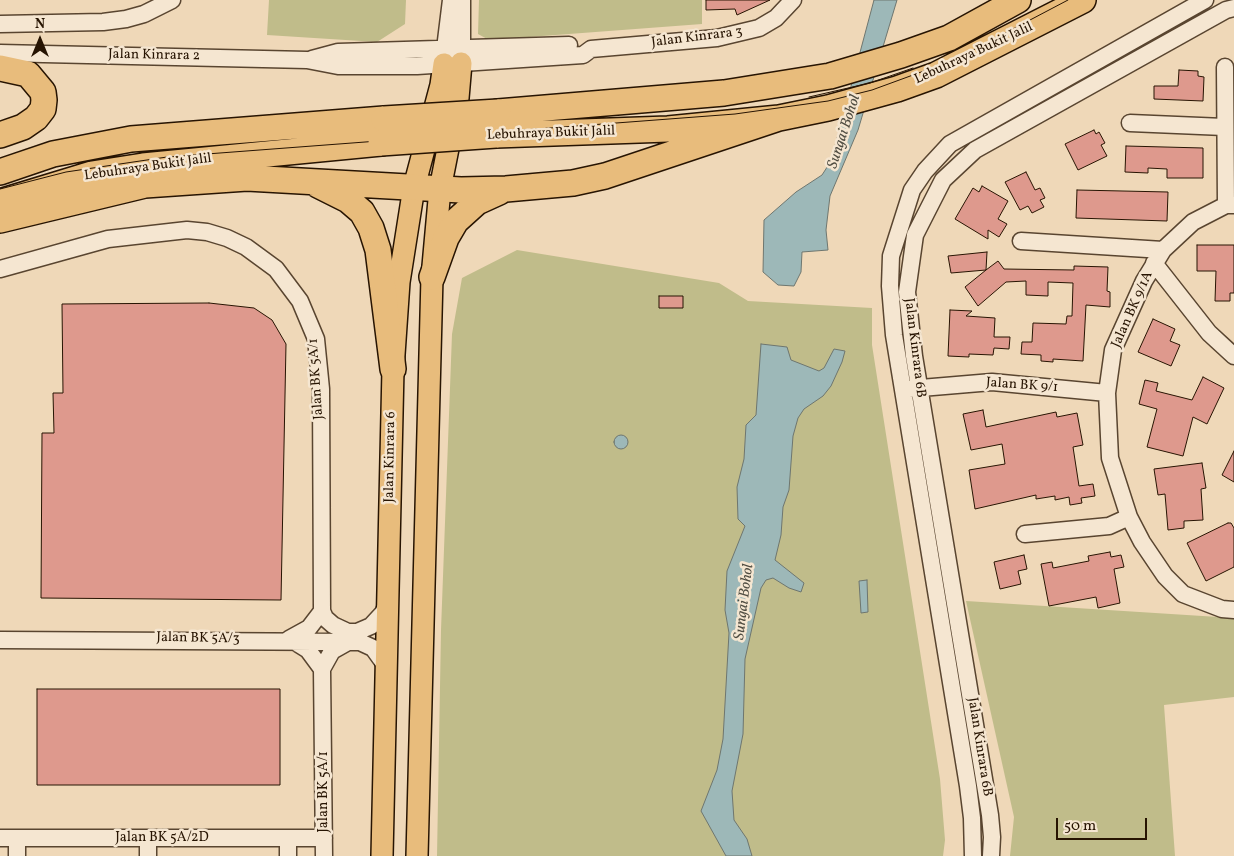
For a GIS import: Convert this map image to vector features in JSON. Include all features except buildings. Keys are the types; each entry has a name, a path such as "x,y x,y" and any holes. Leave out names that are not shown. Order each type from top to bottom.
{"highway":[{"name":"Lebuhraya Bukit Jalil","path":"0,172 52,154 131,139 383,131 497,124 724,93 830,76 902,55 948,38 1018,0"},
{"name":"Lebuhraya Bukit Jalil","path":"497,124 668,129 779,118 828,108 897,89 936,75 1083,0"},
{"path":"0,68 28,74 43,92 44,100 43,109 36,118 23,127 0,135"},
{"path":"0,220 145,185 246,178 440,188 506,189 573,183 605,176 779,118"},
{"name":"Lebuhraya Bukit Jalil","path":"0,202 92,174 383,131"},
{"path":"0,163 52,154"},
{"path":"306,180 348,200 362,212 371,228 378,250 393,368"},
{"path":"0,212 62,183"},
{"path":"432,276 446,238 456,221 477,202 506,189"}],"main road":[{"name":"Jalan Kinrara 6","path":"382,856 393,368 403,244 414,187 441,85 453,55"},
{"path":"417,856 432,276 440,188 458,98 453,55"}],"street":[{"path":"0,24 103,22 126,19 144,14 172,0"},
{"path":"451,0 453,55"},
{"path":"453,55 462,0"},
{"name":"Jalan Kinrara 3","path":"453,55 583,55 590,49 695,41 741,34 759,28 776,18 793,0"},
{"name":"Jalan Kinrara 6B","path":"973,856 972,818 968,786 902,390 890,286 891,256 912,190 925,170 950,144 1205,0"},
{"name":"Jalan Kinrara 6B","path":"991,856 990,815 919,388 907,292 915,235 943,180 975,150 1226,10 1234,8"},
{"name":"Jalan Kinrara 2","path":"0,53 307,60 338,66 453,55"},
{"path":"1225,67 1224,127 1230,205"},
{"path":"1130,123 1224,127"},
{"name":"Jalan BK 9/1A","path":"1230,205 1193,222 1158,257 1144,281 1113,350 1107,393 1110,458 1129,517 1142,542 1165,576 1183,594 1222,609 1234,610"},
{"name":"Jalan BK 5A/1","path":"0,269 19,262 108,239 187,230 207,232 227,238 246,247 276,269 300,301 316,339 320,389 322,611"},
{"path":"1021,242 1158,257 1208,334 1234,356"},
{"name":"Jalan BK 9/1","path":"902,390 992,382 1107,393"},
{"path":"1025,534 1108,526 1129,517"},
{"path":"288,640 309,628 322,611 325,618 332,625 348,632 357,632 371,626 383,613 388,602"},
{"name":"Jalan BK 5A/3","path":"8,640 350,641 360,642 373,648 386,666"},
{"path":"288,640 308,650 322,669 332,651 342,643 350,641"},
{"name":"Jalan BK 5A/1","path":"322,669 324,856"},
{"name":"Jalan BK 5A/2D","path":"0,838 324,838"},
{"path":"17,838 17,856"},
{"path":"148,838 148,856"},
{"path":"288,838 288,856"}],"shaded area":[{"path":"269,0 406,0 405,24 377,42 267,35"},
{"path":"479,0 702,0 702,24 489,40 478,34"},
{"path":"517,250 719,283 748,301 872,308 872,345 940,779 945,840 943,856 437,856 441,630 452,334 462,278"},
{"path":"966,601 1234,618 1234,697 1164,705 1175,856 1010,856 1014,817"}],"water":[{"name":"Sungai Bohol","path":"874,0 897,0 858,130 830,196 826,230 828,250 802,252 801,272 794,286 778,285 763,272 764,220 796,192 822,175 831,161"},
{"name":"Sungai Bohol","path":"761,344 787,347 791,360 819,371 824,368 834,349 845,351 831,386 823,396 804,409 798,418 793,436 789,490 783,507 781,535 775,560 804,583 801,592 789,588 773,578 766,580 761,588 745,659 743,734 732,791 734,820 747,839 752,856 726,856 701,811 717,770 723,739 729,633 725,610 727,571 745,526 738,519 737,487 744,459 746,425 756,415"},
{"path":"621,435 626,437 628,442 626,447 621,449 616,447 614,442 616,437"},
{"path":"867,580 868,612 861,613 859,581"}],"tram line":[{"path":"0,189 66,172 167,157 735,114 828,101 872,90 954,60 1068,0"},
{"path":"809,97 870,83 913,68"}]}
